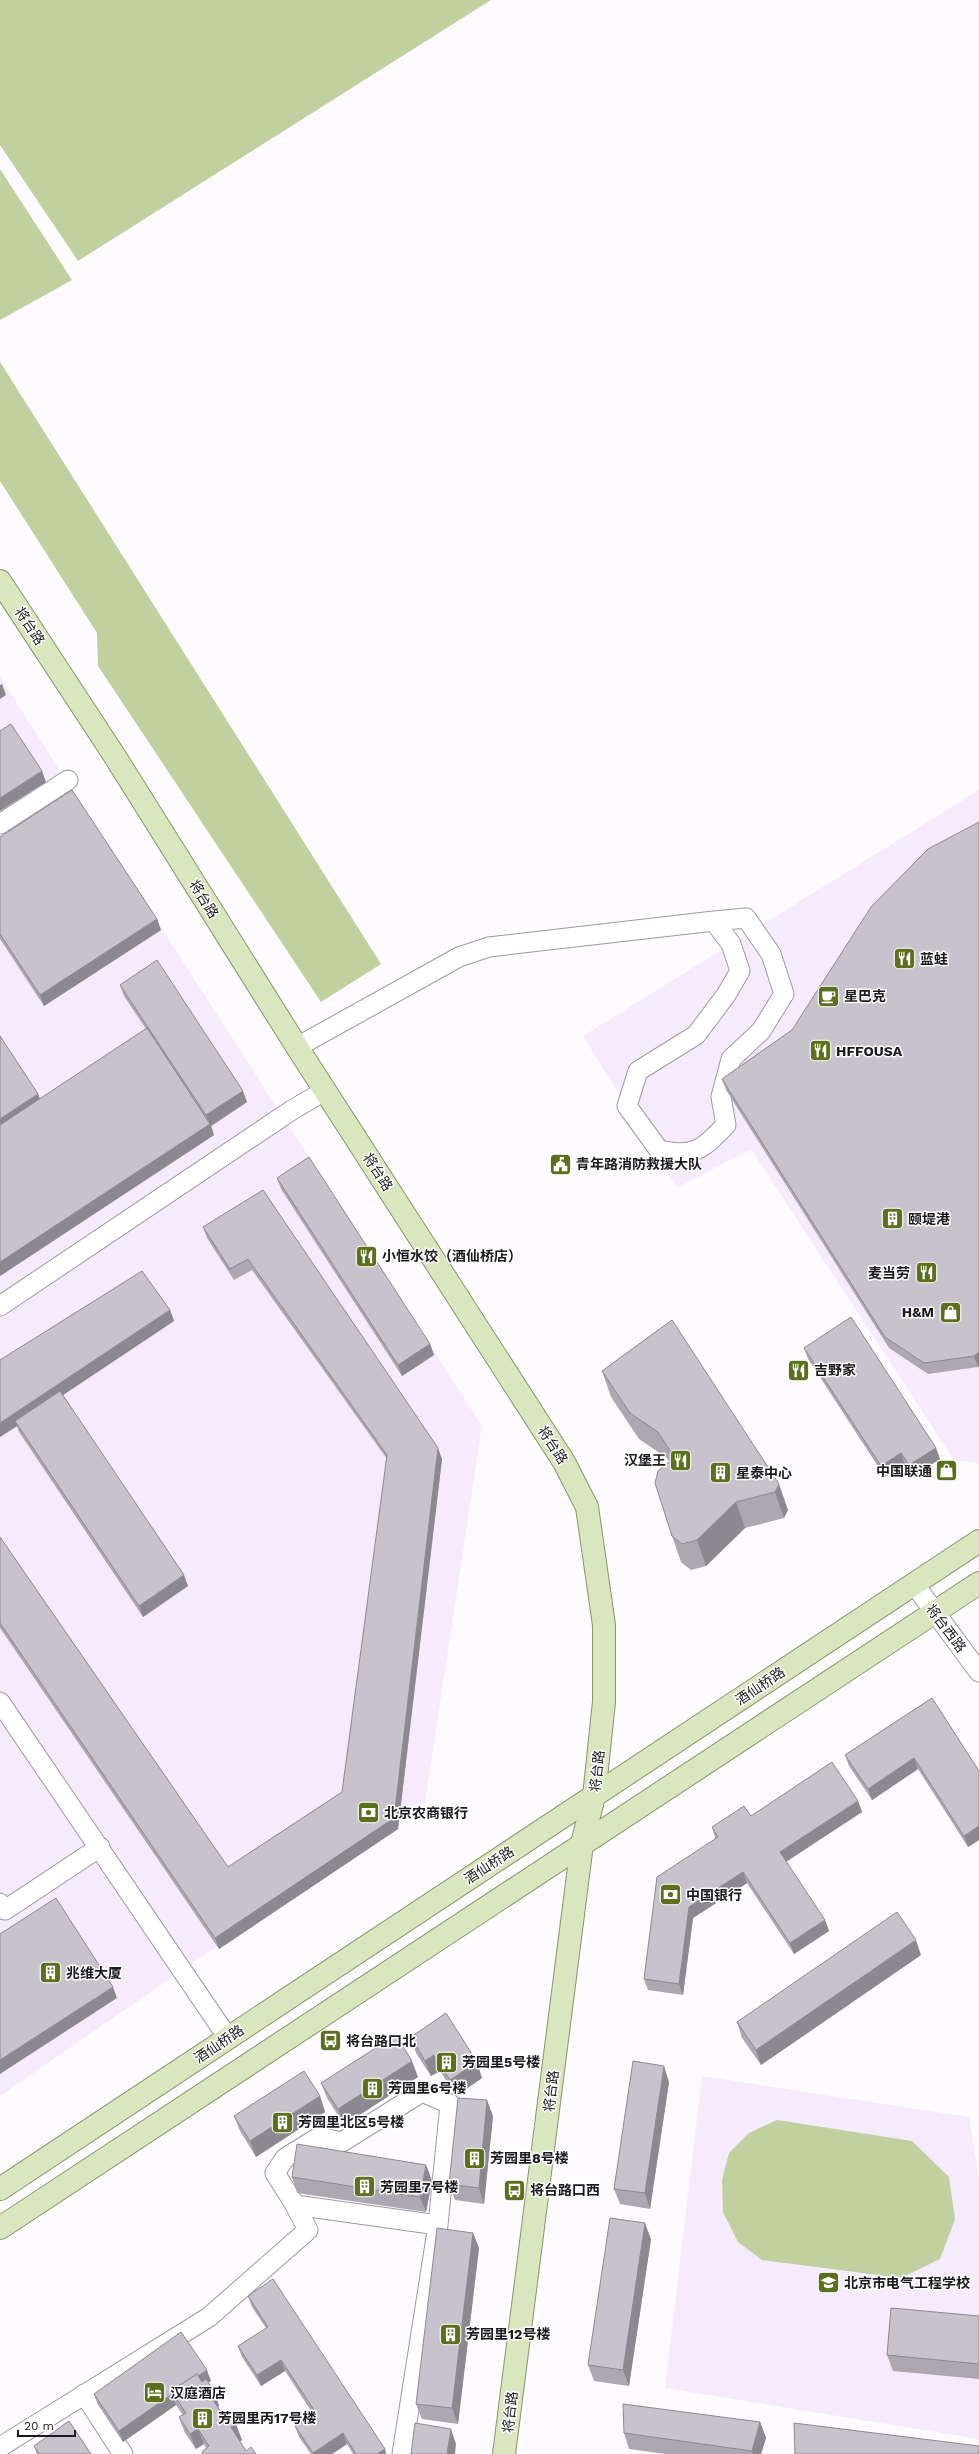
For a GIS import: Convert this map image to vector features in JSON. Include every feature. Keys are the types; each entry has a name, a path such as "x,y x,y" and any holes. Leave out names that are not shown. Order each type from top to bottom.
{"main road":[{"name":"将台路","path":"0,581 114,755 297,1047 564,1462 587,1507 604,1625 604,1702 594,1796 582,1844 504,2454"},
{"name":"酒仙桥路","path":"0,2189 979,1541"},
{"path":"0,2228 979,1583"}],"street":[{"path":"0,824 68,780"},
{"path":"297,1047 459,957 489,948 714,921 746,918 771,954 784,994 761,1031 731,1059 721,1097 726,1125 706,1146 681,1154 659,1150 627,1106 638,1071 696,1035 726,994 740,971 731,944 714,921"},
{"path":"0,1306 292,1110 326,1090"},
{"name":"将台西路","path":"914,1584 979,1672"},
{"path":"1,1706 100,1848 228,2038"},
{"path":"2,1909 100,1848"},
{"path":"0,2447 209,2316 308,2230 295,2205 275,2173 285,2158 319,2137 342,2142 422,2092 450,2104 438,2225 402,2454"},
{"path":"295,2205 438,2225"},
{"path":"84,2394 123,2454"}],"shaded area":[{"path":"0,677 482,1426 425,1803 0,2096"},
{"name":"颐堤港","path":"979,790 979,1463 954,1460 751,1149 677,1188 583,1036"},
{"name":"北京市电气工程学校","path":"702,2076 969,2117 979,2177 979,2439 665,2388"}],"green space":[{"path":"0,0 491,0 78,261 0,145"},
{"path":"0,169 72,280 0,320"},
{"path":"0,362 381,964 321,1002 98,666 97,633 0,481"},
{"path":"777,2120 912,2141 949,2177 955,2219 940,2259 901,2278 762,2260 738,2242 723,2212 722,2180 729,2153 749,2133"}],"building":[{"path":"11,724 42,771 0,798 0,731"},
{"path":"72,790 157,919 40,995 0,934 0,837"},
{"name":"颐堤港","path":"979,822 979,1352 974,1356 924,1363 885,1337 722,1079 792,1030 871,907 928,849"},
{"path":"157,960 243,1091 206,1115 120,985"},
{"path":"147,1028 210,1124 0,1262 0,1125"},
{"path":"0,1036 38,1094 0,1119"},
{"path":"309,1157 430,1344 398,1365 277,1178"},
{"path":"263,1190 438,1448 394,1818 215,1938 0,1623 0,1537 228,1867 342,1792 387,1455 248,1259 230,1269 203,1227"},
{"path":"142,1271 170,1310 0,1423 0,1360"},
{"path":"851,1317 936,1448 909,1465 901,1453 881,1466 804,1348"},
{"name":"星泰中心","path":"672,1320 779,1484 775,1492 736,1502 697,1540 682,1544 672,1536 655,1483 658,1471 667,1463 677,1462 658,1432 630,1413 602,1371"},
{"path":"60,1391 184,1575 139,1606 15,1421"},
{"path":"932,1698 979,1771 979,1826 964,1836 914,1758 868,1789 845,1755"},
{"path":"832,1762 858,1801 780,1852 825,1920 790,1943 743,1872 689,1907 679,1984 644,1979 657,1877 718,1837 712,1827 744,1806 751,1816"},
{"name":"兆维大厦","path":"56,1898 113,1987 0,2060 0,1934"},
{"path":"897,1912 916,1940 756,2050 737,2022"},
{"name":"芳园里5号楼","path":"446,2013 477,2062 450,2080 434,2055 425,2061 411,2037"},
{"path":"396,2035 412,2061 338,2109 321,2083"},
{"path":"633,2061 664,2066 645,2193 614,2189"},
{"path":"304,2071 320,2096 250,2141 234,2116"},
{"name":"芳园里8号楼","path":"458,2098 487,2100 479,2188 449,2184"},
{"path":"297,2144 426,2165 420,2197 292,2177"},
{"path":"610,2218 645,2223 623,2370 588,2365"},
{"name":"芳园里12号楼","path":"437,2228 473,2233 452,2408 416,2404"},
{"path":"273,2279 385,2449 377,2454 356,2454 343,2433 313,2453 295,2426 316,2413 281,2360 257,2375 238,2346 268,2327 248,2296"},
{"path":"891,2308 979,2316 979,2364 887,2355"},
{"name":"汉庭酒店","path":"181,2332 207,2370 198,2376 197,2374 171,2391 172,2394 119,2431 94,2394"},
{"name":"芳园里丙17号楼","path":"197,2374 202,2382 206,2379 214,2391 209,2394 223,2415 227,2411 236,2424 231,2427 246,2451 251,2447 256,2454 203,2454 202,2452 209,2446 198,2429 190,2434 179,2417 186,2413 171,2391"},
{"path":"623,2404 760,2422 752,2451 624,2433"},
{"path":"69,2421 91,2454 39,2454 34,2446"},
{"path":"415,2423 451,2429 447,2454 411,2454"},
{"path":"794,2423 979,2446 979,2451 978,2454 795,2454"}],"place":[{"name":"蓝蛙","path":"905,959"},
{"name":"星巴克","path":"828,996"},
{"name":"HFFOUSA","path":"820,1051"},
{"name":"青年路消防救援大队","path":"560,1164"},
{"name":"颐堤港","path":"893,1219"},
{"name":"小恒水饺（酒仙桥店）","path":"367,1256"},
{"name":"麦当劳","path":"926,1273"},
{"name":"H&M","path":"950,1312"},
{"name":"吉野家","path":"799,1370"},
{"name":"汉堡王","path":"681,1460"},
{"name":"中国联通","path":"947,1471"},
{"name":"星泰中心","path":"720,1473"},
{"name":"北京农商银行","path":"369,1813"},
{"name":"中国银行","path":"670,1895"},
{"name":"兆维大厦","path":"51,1973"},
{"name":"将台路口北","path":"331,2041"},
{"name":"芳园里5号楼","path":"447,2062"},
{"name":"芳园里6号楼","path":"372,2088"},
{"name":"芳园里北区5号楼","path":"283,2122"},
{"name":"芳园里8号楼","path":"474,2158"},
{"name":"芳园里7号楼","path":"364,2187"},
{"name":"将台路口西","path":"515,2190"},
{"name":"北京市电气工程学校","path":"828,2283"},
{"name":"芳园里12号楼","path":"450,2334"},
{"name":"汉庭酒店","path":"154,2393"},
{"name":"芳园里丙17号楼","path":"202,2418"}]}
